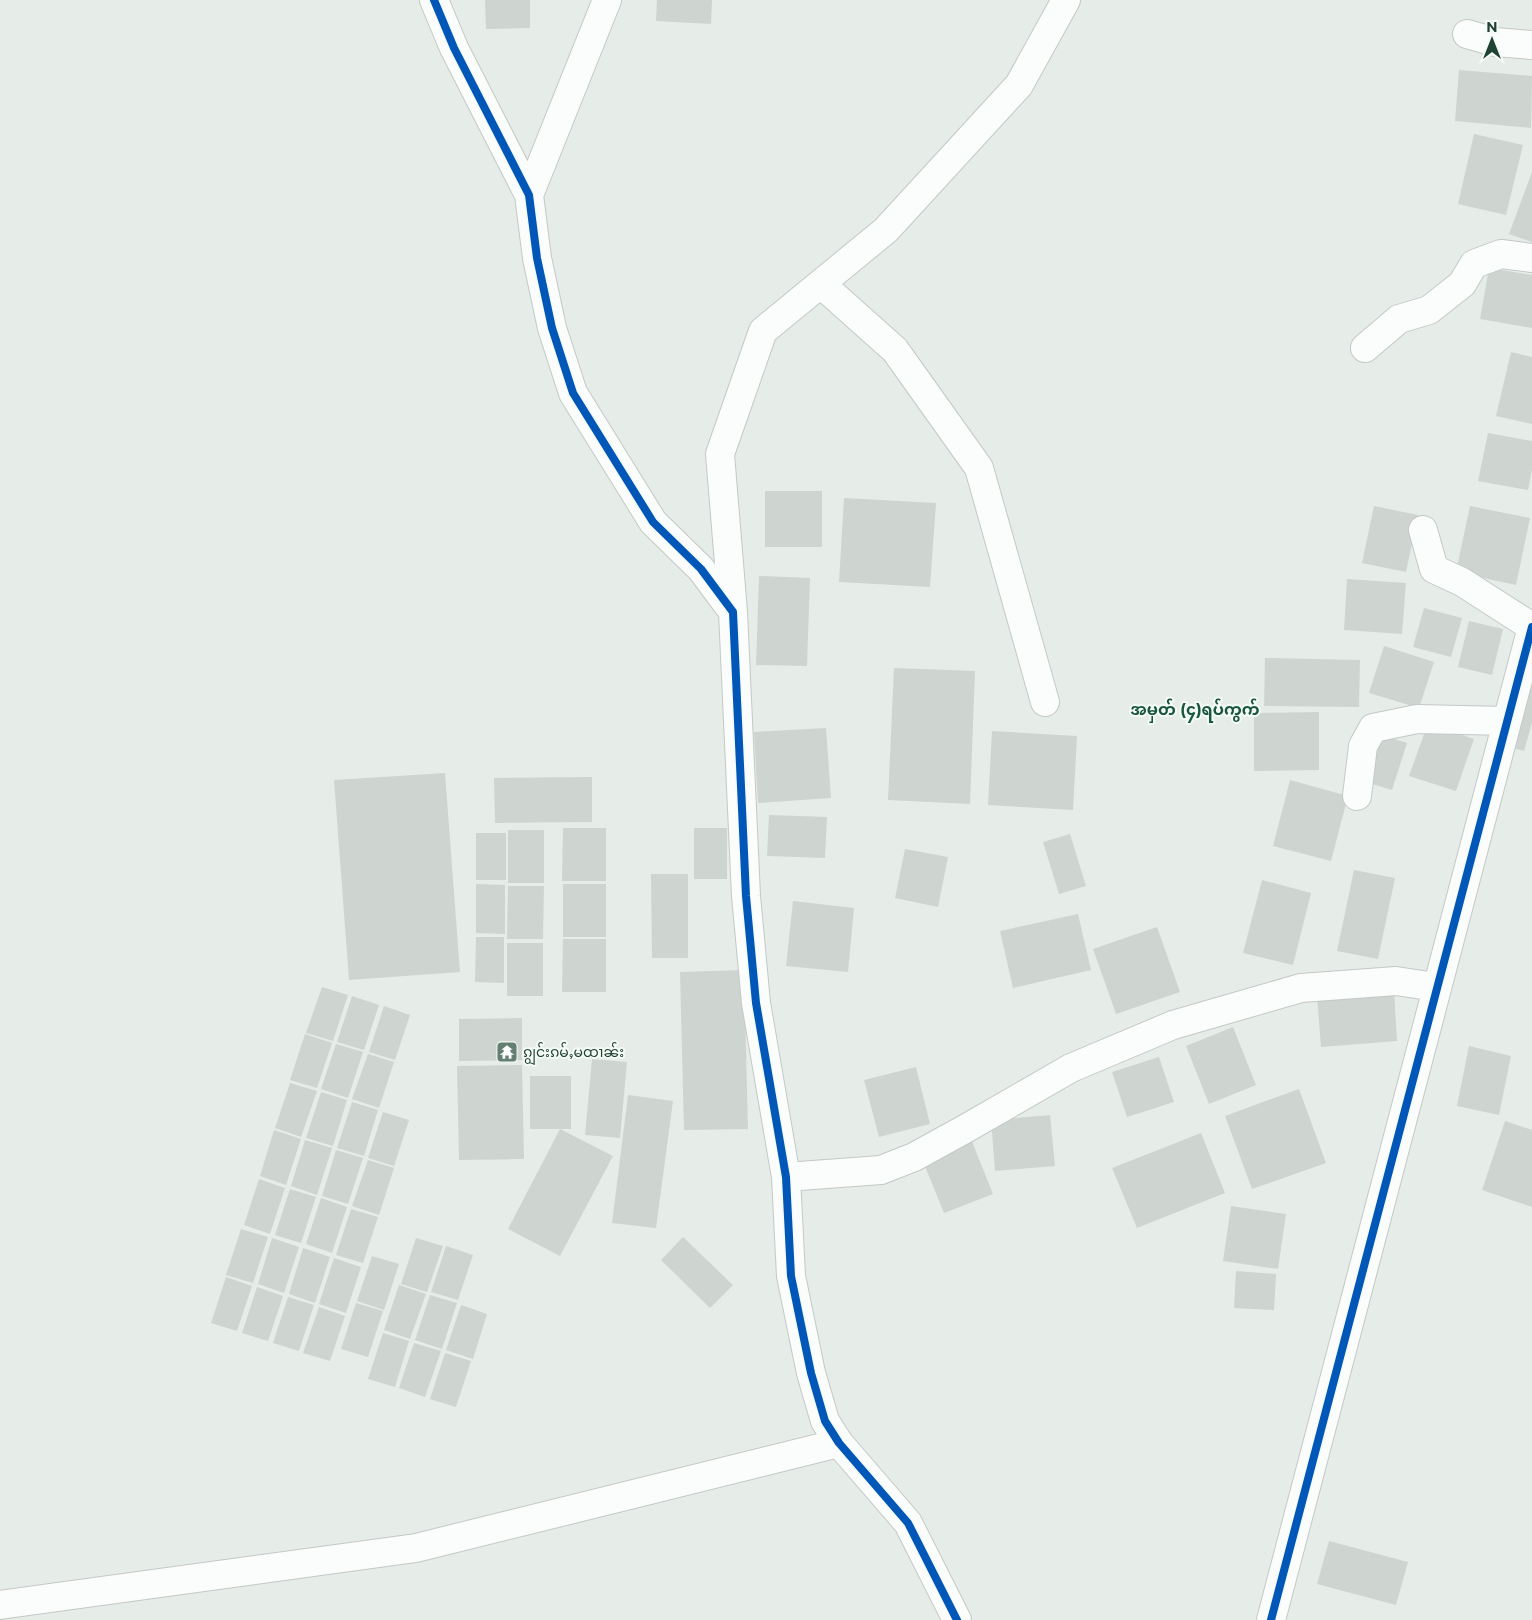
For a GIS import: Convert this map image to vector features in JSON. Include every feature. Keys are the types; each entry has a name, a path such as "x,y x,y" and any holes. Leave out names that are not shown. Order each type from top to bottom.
{"street":[{"path":"434,0 454,48 529,195 537,258 552,328 573,393 653,522 702,569 733,612"},
{"path":"529,195 607,0"},
{"path":"957,1620 908,1523 839,1443 825,1421 811,1373 791,1276 786,1177 756,1002 746,896 733,612 720,454 763,331 886,230 1019,84 1066,0"},
{"path":"1467,34 1495,42 1532,45"},
{"path":"1365,348 1400,319 1429,310 1462,284 1474,264 1501,254 1532,258"},
{"path":"821,284 895,350 979,468 1045,702"},
{"path":"1270,1620 1532,627 1462,582 1434,569 1423,530"},
{"path":"1357,796 1364,746 1373,728 1417,719 1507,721"},
{"path":"786,1177 881,1170 914,1157 1071,1068 1172,1025 1301,988 1396,982 1436,987"},
{"path":"0,1605 416,1548 839,1443"}],"building":[{"path":"485,0 530,0 530,28 486,29"},
{"path":"657,0 712,0 711,24 656,21"},
{"path":"1459,70 1532,76 1531,128 1455,121"},
{"path":"1474,134 1523,145 1506,215 1458,204"},
{"path":"1532,172 1532,242 1509,234"},
{"path":"1489,268 1532,275 1532,328 1480,319"},
{"path":"1511,352 1532,357 1532,424 1496,416"},
{"path":"1488,433 1532,441 1532,470 1528,490 1478,481"},
{"path":"765,491 822,491 822,547 765,547"},
{"path":"844,498 936,503 930,587 839,582"},
{"path":"1374,506 1418,515 1406,572 1362,563"},
{"path":"1470,506 1530,518 1516,585 1456,572"},
{"path":"759,576 810,578 807,666 756,665"},
{"path":"1347,579 1406,583 1402,634 1344,630"},
{"path":"1424,608 1462,618 1451,657 1413,647"},
{"path":"1469,621 1503,629 1492,675 1458,667"},
{"path":"1384,646 1434,662 1419,708 1369,693"},
{"path":"1265,658 1360,660 1359,707 1264,706"},
{"path":"894,668 975,671 970,804 888,800"},
{"path":"1532,679 1532,723 1524,751 1513,748"},
{"path":"1319,712 1319,770 1254,771 1254,713"},
{"path":"1428,723 1474,739 1456,791 1409,776"},
{"path":"826,728 831,798 758,803 754,732"},
{"path":"992,731 1077,736 1073,810 988,805"},
{"path":"1378,734 1407,743 1392,790 1362,781"},
{"path":"445,773 460,972 349,980 334,780"},
{"path":"592,777 592,822 495,823 494,778"},
{"path":"1290,780 1348,796 1331,861 1273,846"},
{"path":"769,815 827,817 825,858 767,856"},
{"path":"563,828 606,828 606,881 562,881"},
{"path":"694,828 727,828 727,879 694,879"},
{"path":"508,830 544,830 544,883 508,883"},
{"path":"476,833 506,833 506,880 476,880"},
{"path":"1070,834 1086,886 1059,894 1043,842"},
{"path":"905,849 948,857 938,907 895,898"},
{"path":"1354,870 1395,878 1378,959 1337,951"},
{"path":"651,874 688,874 688,958 652,958"},
{"path":"1262,880 1311,893 1293,965 1243,953"},
{"path":"476,884 505,885 505,934 476,933"},
{"path":"563,884 606,884 606,937 563,937"},
{"path":"508,886 544,886 543,939 507,939"},
{"path":"793,901 854,908 848,972 786,966"},
{"path":"1078,914 1091,970 1013,988 1000,931"},
{"path":"1157,927 1180,992 1116,1014 1093,949"},
{"path":"476,937 504,937 504,983 475,982"},
{"path":"563,939 606,939 606,992 562,992"},
{"path":"507,943 543,943 543,996 507,996"},
{"path":"744,970 748,1129 684,1130 680,972"},
{"path":"322,987 348,995 333,1041 306,1033"},
{"path":"1394,990 1397,1041 1321,1047 1317,996"},
{"path":"352,996 379,1005 364,1050 337,1042"},
{"path":"384,1006 410,1015 395,1060 369,1052"},
{"path":"522,1018 522,1060 459,1061 459,1019"},
{"path":"1233,1027 1256,1085 1209,1104 1186,1046"},
{"path":"305,1034 332,1043 317,1088 290,1080"},
{"path":"336,1044 363,1052 348,1098 321,1089"},
{"path":"1469,1046 1511,1056 1499,1115 1457,1106"},
{"path":"368,1054 394,1062 379,1108 352,1099"},
{"path":"1159,1057 1174,1102 1127,1117 1112,1072"},
{"path":"592,1059 627,1062 620,1138 585,1135"},
{"path":"522,1065 524,1159 459,1160 457,1066"},
{"path":"916,1067 930,1124 879,1137 864,1080"},
{"path":"530,1076 571,1076 571,1129 530,1129"},
{"path":"290,1083 317,1091 301,1137 275,1128"},
{"path":"1299,1089 1326,1163 1252,1189 1225,1116"},
{"path":"321,1092 347,1100 333,1146 306,1138"},
{"path":"628,1095 673,1101 656,1228 612,1223"},
{"path":"352,1102 378,1110 364,1156 337,1148"},
{"path":"383,1112 409,1120 394,1166 368,1158"},
{"path":"1050,1115 1055,1166 995,1171 991,1120"},
{"path":"1505,1121 1532,1130 1532,1207 1482,1190"},
{"path":"560,1129 613,1156 560,1256 508,1229"},
{"path":"274,1130 301,1139 286,1185 260,1176"},
{"path":"1201,1133 1225,1193 1137,1228 1112,1168"},
{"path":"971,1139 993,1194 944,1213 922,1159"},
{"path":"305,1140 332,1148 317,1195 291,1186"},
{"path":"336,1150 363,1158 348,1204 322,1196"},
{"path":"368,1160 394,1168 379,1215 352,1206"},
{"path":"259,1179 285,1188 270,1234 244,1225"},
{"path":"290,1189 316,1197 301,1243 275,1235"},
{"path":"321,1198 347,1207 332,1253 306,1244"},
{"path":"1231,1206 1286,1214 1278,1269 1223,1261"},
{"path":"351,1209 378,1217 363,1263 336,1255"},
{"path":"241,1229 268,1237 253,1283 226,1275"},
{"path":"683,1237 733,1285 710,1308 661,1260"},
{"path":"272,1238 299,1247 284,1293 258,1284"},
{"path":"416,1238 443,1246 427,1292 401,1284"},
{"path":"446,1246 473,1255 458,1300 431,1292"},
{"path":"303,1248 330,1257 315,1303 289,1294"},
{"path":"372,1256 399,1264 384,1310 357,1301"},
{"path":"334,1258 361,1267 346,1313 319,1304"},
{"path":"1236,1271 1276,1274 1274,1310 1234,1308"},
{"path":"226,1277 252,1286 237,1331 211,1323"},
{"path":"399,1285 426,1294 410,1339 384,1330"},
{"path":"257,1287 283,1296 268,1341 242,1333"},
{"path":"430,1295 457,1303 442,1349 415,1340"},
{"path":"288,1297 314,1305 299,1351 273,1343"},
{"path":"356,1303 383,1311 368,1357 341,1349"},
{"path":"461,1305 487,1314 473,1359 446,1350"},
{"path":"319,1307 345,1316 330,1361 303,1353"},
{"path":"383,1333 409,1341 395,1387 368,1379"},
{"path":"414,1343 441,1351 425,1397 399,1388"},
{"path":"445,1353 471,1361 456,1407 430,1399"},
{"path":"1329,1541 1408,1562 1396,1605 1317,1584"}],"cycle path":[{"path":"434,0 454,48 529,195 537,258 552,328 573,393 653,522 701,569 733,612 746,896 756,1003 786,1177 791,1276 811,1373 825,1421 839,1443 908,1523 957,1620"},
{"path":"1271,1620 1532,627"}],"place":[{"name":"ၵျွင်းၵမ်ႇမထၢၼ်း","path":"507,1052"}],"district":[{"name":"အမှတ် (၄)ရပ်ကွက်","path":"1195,709"}]}
